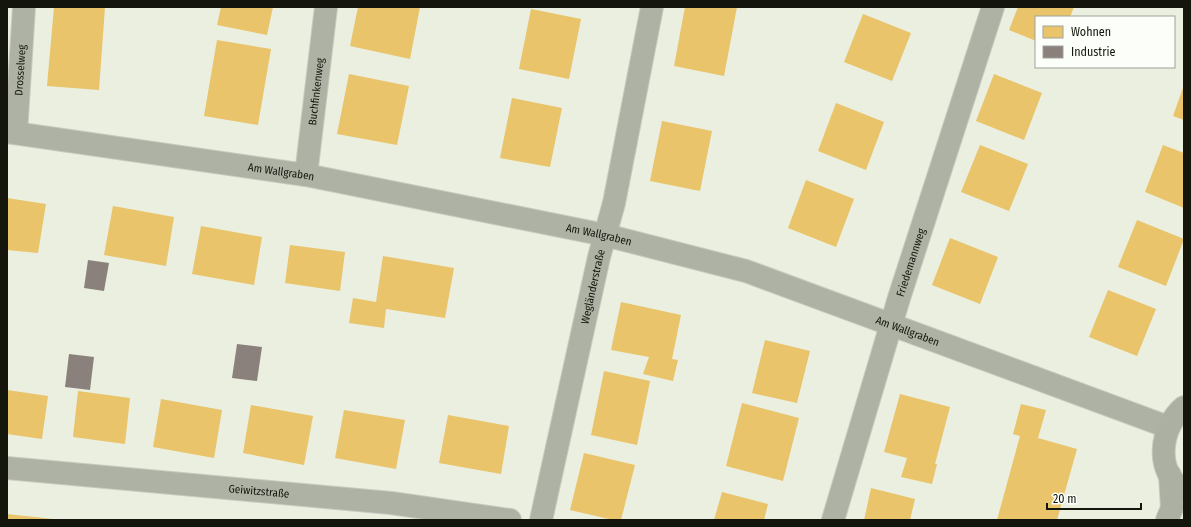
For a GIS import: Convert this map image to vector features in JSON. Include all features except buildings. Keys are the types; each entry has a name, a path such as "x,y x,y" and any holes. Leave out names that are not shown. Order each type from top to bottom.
{"main road":[{"path":"1167,520 1172,508 1177,483 1164,459 1163,443 1168,427 1177,413 1184,407"}],"street":[{"name":"Drosselweg","path":"11,132 24,7"},
{"name":"Buchfinkenweg","path":"306,175 326,7"},
{"name":"Wegländerstraße","path":"541,520 599,257 614,203 652,7"},
{"name":"Friedemannweg","path":"833,520 891,324 993,7"},
{"name":"Am Wallgraben","path":"11,132 306,175 605,235 746,271 1168,427"},
{"name":"Geiwitzstraße","path":"7,468 391,503 510,520"}]}
